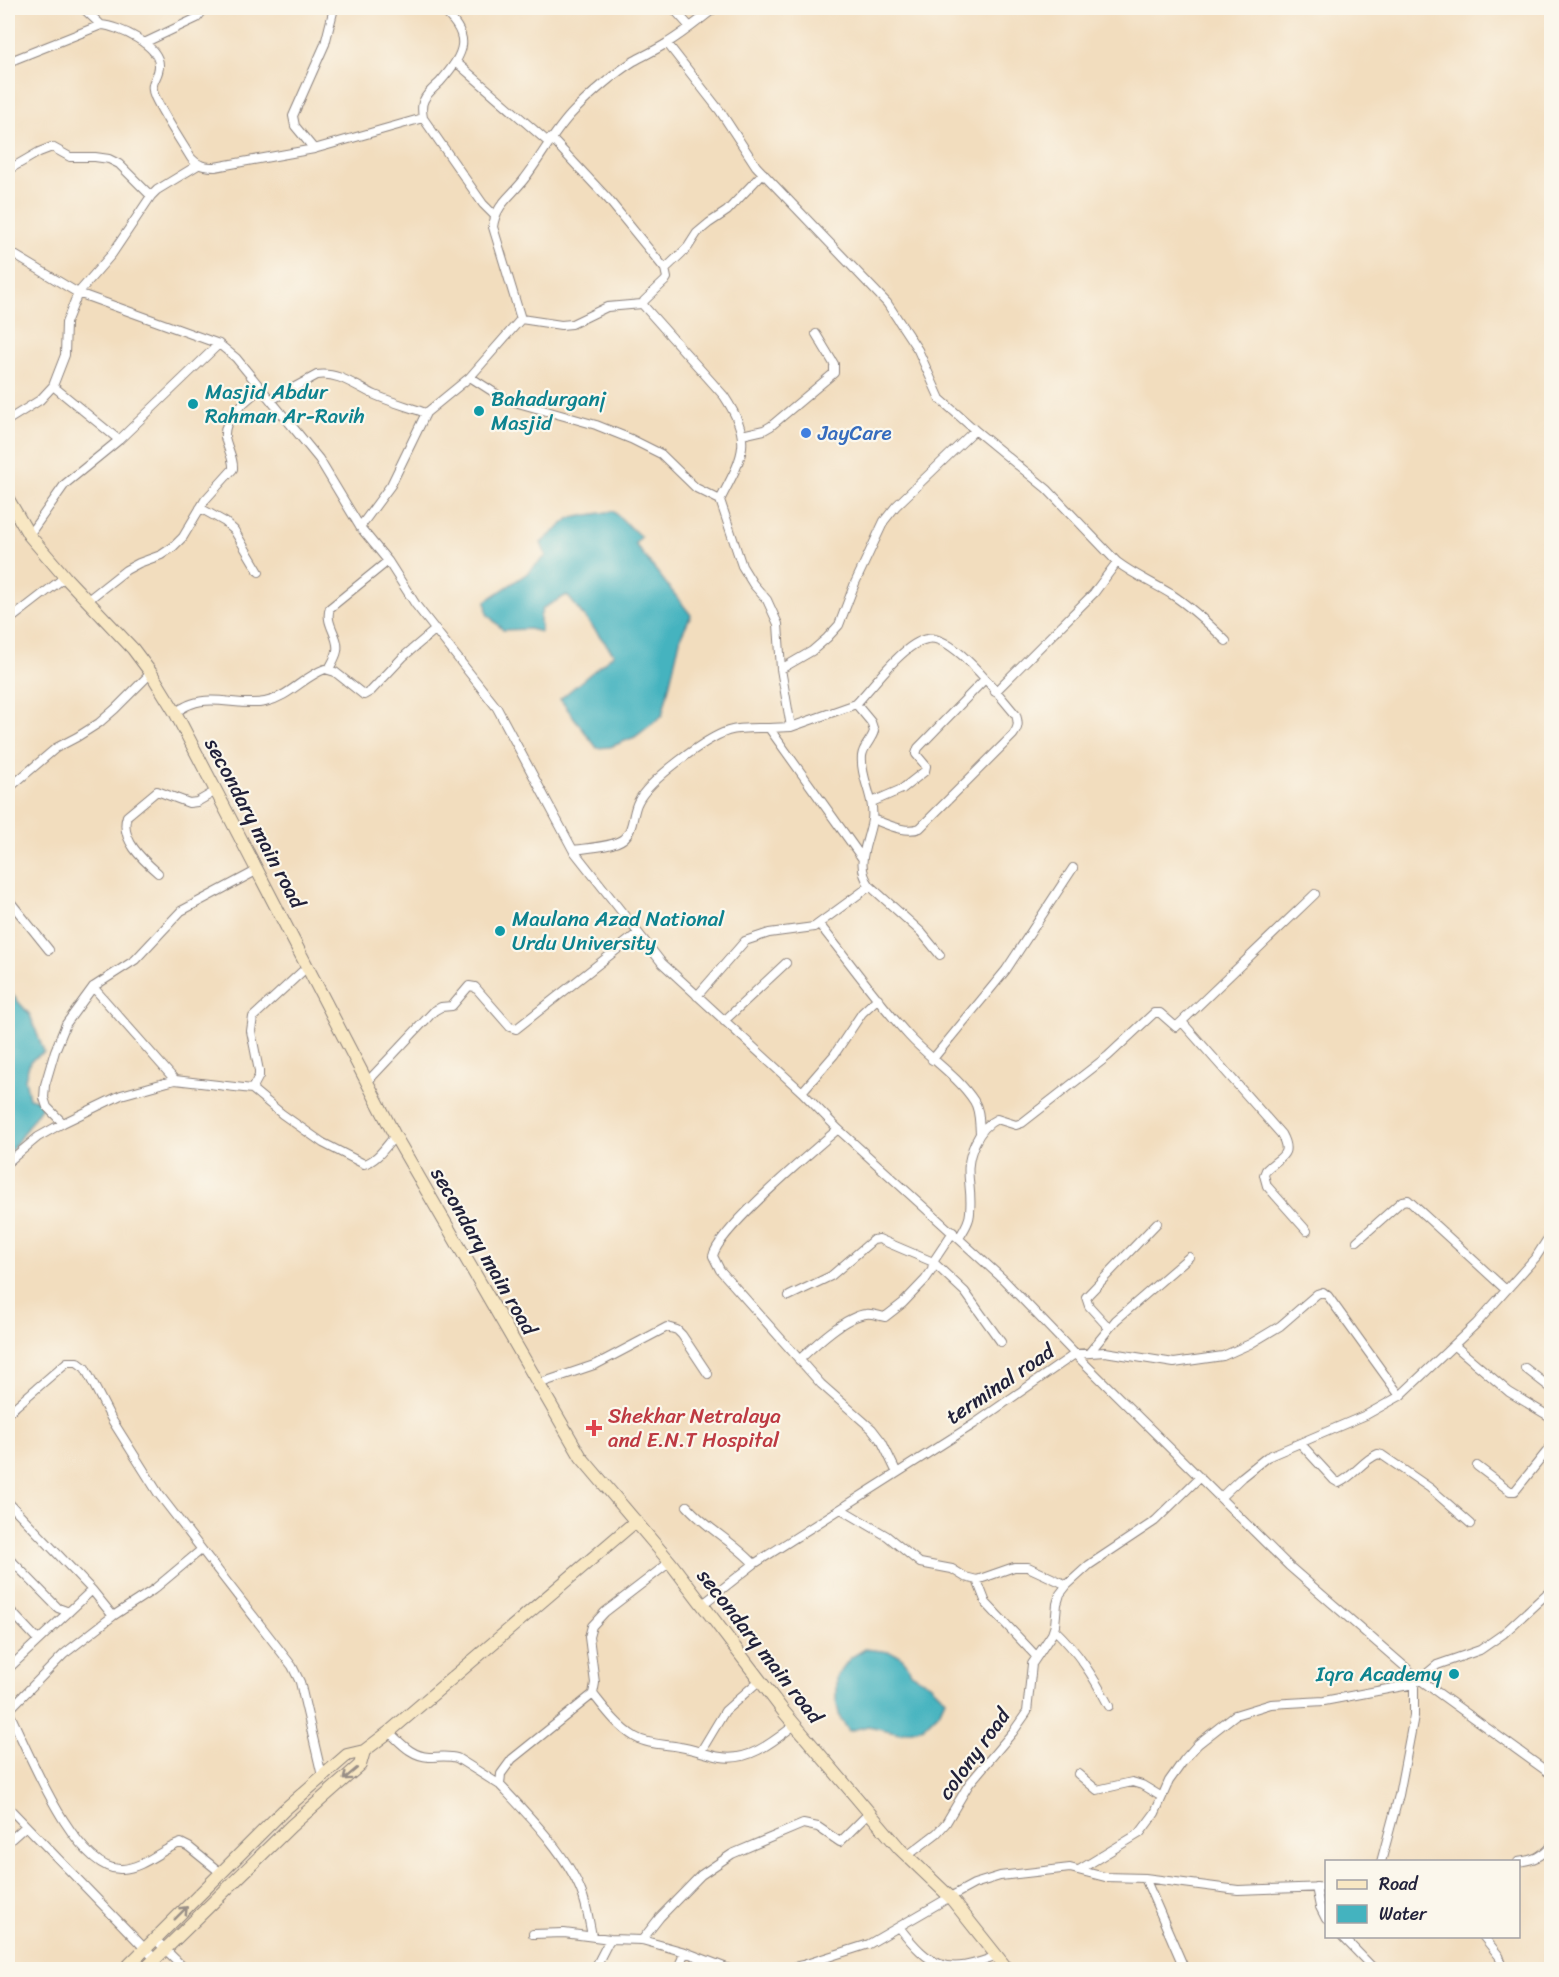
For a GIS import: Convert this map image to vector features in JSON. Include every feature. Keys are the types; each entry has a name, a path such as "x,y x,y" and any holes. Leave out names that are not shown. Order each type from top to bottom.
{"main road":[{"name":"secondary main road","path":"8,498 11,513 65,577 133,649 175,712 395,1136 581,1457 670,1562 760,1680 869,1813 907,1856 950,1897 1008,1970"},
{"path":"124,1970 284,1810 322,1776 346,1755 364,1751 389,1732 636,1521"},
{"path":"144,1970 253,1862 360,1765 364,1751"},
{"path":"243,1851 253,1862"}],"street":[{"path":"83,8 101,25"},
{"path":"144,43 197,18 205,8"},
{"path":"314,149 295,126 293,116 326,45 334,8"},
{"path":"440,8 455,23 463,39 463,47 456,63 424,99 421,110 423,118 479,199 494,215"},
{"path":"673,8 690,27"},
{"path":"521,319 496,239 493,227 494,215 572,113 602,84 633,62 667,43 715,8"},
{"path":"8,62 101,25 128,32 144,43 158,59 159,68 152,83 155,97 191,158 198,165"},
{"path":"667,43 720,111 756,166 887,303 918,350 940,399 1047,489 1117,562 1132,574 1172,595 1204,619 1226,641"},
{"path":"456,63 550,140 608,199 665,269 667,278 642,304 607,307 572,324 561,325 521,319"},
{"path":"8,420 40,400 53,386 65,355 66,323 78,293 112,254 157,190 198,165 215,167 314,149 423,118"},
{"path":"8,170 52,147 69,157 109,159 119,164 151,196"},
{"path":"665,269 688,247 697,233 727,211 763,173"},
{"path":"8,251 78,293 219,344 236,358 319,459 360,527 388,561 416,605 497,708 573,850 662,963 802,1092 838,1129 1003,1279 1075,1354 1289,1566 1416,1682 1551,1775"},
{"path":"642,304 724,396 733,410 742,435 743,446 740,463 720,500"},
{"path":"360,527 391,485 426,413 470,376 521,319"},
{"path":"742,435 771,426 834,373 834,364 816,334"},
{"path":"29,535 65,484 119,440 219,344"},
{"path":"271,400 316,375 324,374 336,376 376,396 426,413"},
{"path":"470,376 511,401 596,425 641,444 661,454 696,488 720,500 742,566 753,584 767,600 778,624 781,669 792,727"},
{"path":"53,386 119,440"},
{"path":"88,600 126,570 161,555 173,547 191,525 211,492 233,469 233,460 225,436 227,423 234,413 261,388"},
{"path":"781,669 812,651 839,625 855,583 884,521 896,506 975,430"},
{"path":"200,507 234,530 259,572"},
{"path":"329,669 338,646 328,618 330,608 388,561"},
{"path":"995,692 1094,593 1117,562"},
{"path":"8,621 65,577"},
{"path":"175,712 190,704 200,702 220,700 249,704 276,699 290,692 320,670 329,669 361,694 368,694 403,657 436,629"},
{"path":"573,850 621,841 631,827 639,800 646,789 656,778 715,737 737,729 792,727 856,704 895,659 924,639 931,638 952,647 963,655 1016,715 1018,722 1013,735 920,828 913,831 905,830 872,819"},
{"path":"8,789 56,748 99,723 151,673"},
{"path":"872,802 902,789 925,771 926,766 916,754 918,748 986,679"},
{"path":"856,704 873,726 872,737 863,751 862,763 872,802 872,819 862,858 863,873 870,886 921,932 940,955"},
{"path":"769,728 862,858"},
{"path":"158,873 137,854 132,845 125,822 127,816 157,791 189,803 197,802 216,792"},
{"path":"932,1060 1006,970 1073,868"},
{"path":"63,1123 47,1107 44,1098 45,1085 66,1024 93,987 135,960 181,911 258,870"},
{"path":"697,996 745,941 769,933 814,927 870,886"},
{"path":"799,1360 855,1317 869,1313 885,1317 893,1312 925,1281 932,1270 933,1262 970,1214 968,1157 980,1133 989,1123 997,1119 1016,1125 1027,1119 1108,1056 1154,1013 1160,1013 1175,1027 1315,894"},
{"path":"8,899 49,950"},
{"path":"819,924 904,1031 973,1099 978,1111 980,1133"},
{"path":"368,1082 437,1008 452,1006 469,986 475,987 510,1027 516,1029 638,933"},
{"path":"724,1021 786,963"},
{"path":"252,1089 259,1076 251,1031 254,1017 308,967"},
{"path":"93,987 175,1080"},
{"path":"802,1092 834,1055 857,1019 878,998"},
{"path":"1182,1022 1281,1134 1287,1146 1286,1152 1266,1170 1265,1180 1267,1186 1307,1232"},
{"path":"8,1162 38,1137 63,1123 121,1095 175,1080 252,1089 323,1143 364,1164 372,1161 395,1136"},
{"path":"838,1129 745,1214 717,1244 713,1256 720,1270 821,1384 873,1429 897,1473"},
{"path":"1357,1241 1402,1201 1408,1200 1506,1290"},
{"path":"1109,1328 1086,1303 1086,1297 1157,1223"},
{"path":"1221,1497 1267,1457 1366,1415 1400,1396 1476,1324 1536,1257 1551,1232"},
{"path":"789,1296 831,1276 876,1239 933,1262 965,1292 1001,1342"},
{"path":"1089,1353 1109,1328 1190,1257"},
{"name":"terminal road","path":"703,1604 754,1564 974,1424 1075,1354 1105,1352 1174,1363 1222,1356 1250,1344 1280,1326 1323,1292 1400,1396"},
{"path":"538,1384 597,1364 668,1327 677,1330 682,1335 708,1374"},
{"path":"1454,1345 1509,1392 1551,1418"},
{"path":"8,1413 67,1362 73,1361 81,1365 158,1493 287,1659 296,1674 322,1776"},
{"path":"1525,1368 1551,1389"},
{"path":"1300,1443 1334,1480 1339,1482 1345,1480 1371,1457 1382,1455 1430,1488 1471,1524"},
{"path":"1477,1466 1512,1492 1518,1489 1551,1445"},
{"name":"colony road","path":"907,1856 937,1833 946,1823 969,1784 1022,1721 1027,1712 1031,1671 1036,1656 1054,1629 1060,1594 1089,1565 1155,1521 1200,1477"},
{"path":"8,1502 92,1590 113,1616"},
{"path":"687,1506 701,1522 738,1548 754,1564"},
{"path":"841,1509 895,1542 920,1563 952,1569 971,1580 1021,1566 1036,1569 1067,1585"},
{"path":"201,1550 153,1590 113,1616 64,1654 8,1711 58,1814 69,1831 95,1859 113,1869 123,1869 146,1861 181,1843 221,1873"},
{"path":"8,1557 58,1608 69,1611"},
{"path":"500,1785 501,1774 512,1759 592,1694 596,1683 588,1637 592,1626 605,1612 670,1562"},
{"path":"977,1580 986,1603 1036,1656"},
{"path":"1079,1870 1140,1833 1155,1813 1169,1781 1191,1752 1235,1715 1270,1704 1324,1701 1416,1682 1437,1665 1480,1650 1503,1634 1551,1589"},
{"path":"8,1669 92,1590"},
{"path":"8,1608 38,1640"},
{"path":"1054,1629 1079,1654 1109,1706"},
{"path":"701,1751 725,1711 760,1680"},
{"path":"1382,1860 1399,1794 1412,1727 1416,1682"},
{"path":"592,1694 634,1737 646,1742 723,1757 737,1756 765,1747 796,1724"},
{"path":"389,1732 415,1754 457,1758 500,1785 539,1827 572,1873 585,1902 592,1936"},
{"path":"1078,1774 1097,1790 1132,1782 1162,1797"},
{"path":"8,1807 155,1959"},
{"path":"642,1940 660,1917 701,1875 732,1854 803,1824 818,1827 840,1842 869,1813"},
{"path":"8,1842 27,1826"},
{"path":"1520,1862 1539,1858 1551,1845"},
{"path":"781,1970 869,1944 974,1884 1000,1876 1061,1869 1079,1870 1105,1877 1145,1878 1238,1890 1325,1887"},
{"path":"1145,1878 1185,1970"},
{"path":"1316,1887 1320,1907 1325,1917"},
{"path":"899,1927 920,1952 934,1963 976,1964 997,1956"},
{"path":"533,1934 564,1933 610,1939 642,1940 685,1952 732,1970"},
{"path":"1344,1938 1375,1970"},
{"path":"1485,1938 1503,1962 1504,1970"},
{"path":"155,1939 186,1970"},
{"path":"594,1970 610,1939"},
{"path":"677,1970 685,1952"}],"water":[{"path":"613,511 641,537 635,544 691,615 681,636 662,716 635,737 610,747 597,748 560,699 614,654 567,595 543,608 540,617 541,632 529,629 503,630 487,614 486,601 526,574 546,556 541,543 570,518"},
{"path":"8,990 30,1015 44,1052 30,1061 25,1079 29,1098 45,1102 8,1155"},
{"path":"865,1649 894,1653 899,1656 908,1665 911,1673 930,1684 945,1699 939,1712 924,1727 900,1733 868,1726 849,1731 840,1718 836,1701 836,1677 850,1658"}],"place":[{"name":"Masjid Abdur Rahman Ar-Ravih","path":"193,404"},
{"name":"Bahadurganj Masjid","path":"479,411"},
{"name":"JayCare","path":"806,433"},
{"name":"Maulana Azad National Urdu University","path":"500,931"},
{"name":"Shekhar Netralaya and E.N.T Hospital","path":"594,1428"},
{"name":"Iqra Academy","path":"1454,1674"}]}
